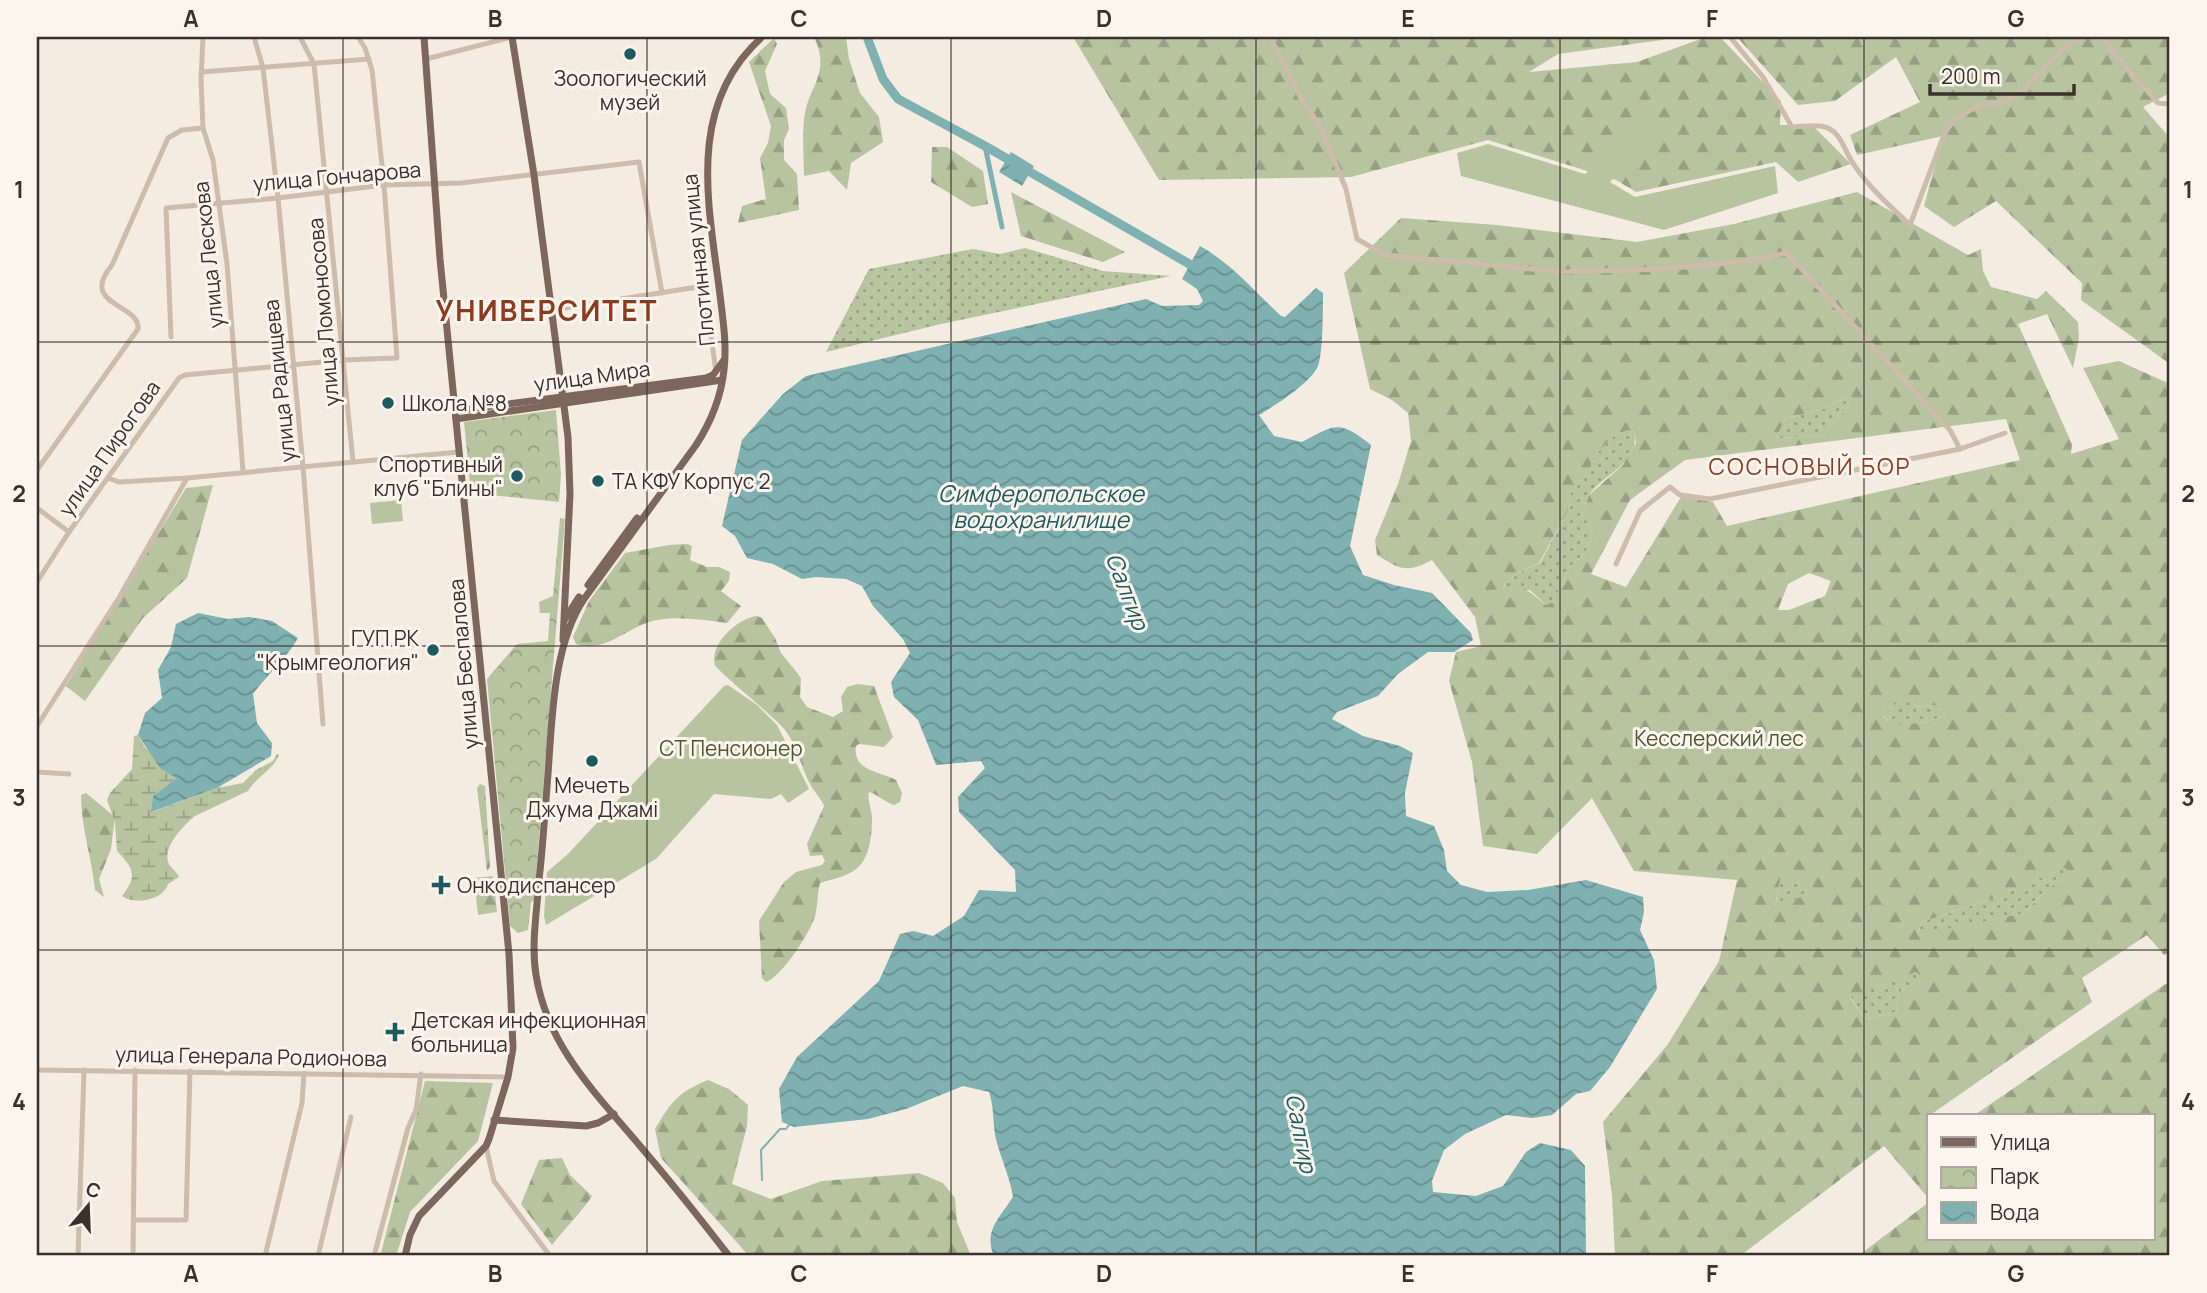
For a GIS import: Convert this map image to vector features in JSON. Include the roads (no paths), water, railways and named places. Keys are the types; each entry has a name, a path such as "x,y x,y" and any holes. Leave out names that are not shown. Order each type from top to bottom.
{"main road":[{"name":"улица Беспалова","path":"405,1256 419,1216 486,1146 508,1077 514,1040 513,998 471,555 458,452 424,37"},
{"path":"512,37 534,175 570,470 562,658"},
{"name":"Плотинная улица","path":"722,380 725,360 706,157 710,130 721,95 738,65 762,37"},
{"path":"716,372 725,360"},
{"name":"улица Мира","path":"563,401 705,378 716,372"},
{"path":"559,629 688,450 704,424 722,380"},
{"path":"555,699 567,636 579,606 696,445 713,412 722,380"},
{"name":"улица Мира","path":"455,415 722,380"},
{"path":"567,558 534,945 536,975 544,1012 556,1040 573,1065 684,1197 729,1256"},
{"path":"494,1120 586,1126 614,1114"}],"street":[{"name":"улица Лескова","path":"203,37 203,128 214,160 220,203 243,471"},
{"name":"улица Радищева","path":"254,37 263,68 278,198 323,723"},
{"name":"улица Ломоносова","path":"300,37 314,64 353,462"},
{"path":"358,37 372,70 384,185"},
{"path":"426,59 512,37"},
{"path":"1270,37 1301,98 1320,126 1346,189 1357,239 1385,255 1563,272 1712,265 1787,253 1950,430 1960,449"},
{"path":"1730,37 1763,77 1792,127 1825,127 1833,131 1842,141 1851,161 1872,187 1910,225 1945,132 1952,122 1979,106 2005,102 2028,84 2071,42 2081,37"},
{"path":"2096,37 2103,40 2158,103 2168,104 2170,101"},
{"path":"201,72 369,59"},
{"path":"37,470 138,330 139,323 104,293 101,288 103,275 112,265 167,138 182,130 203,128"},
{"name":"улица Гончарова","path":"171,337 166,208 384,185 461,183 639,162 662,293"},
{"name":"улица Пирогова","path":"37,582 69,532 179,378 185,375 343,360 397,358 399,355 384,185"},
{"name":"Плотинная улица","path":"662,293 704,286 716,372"},
{"path":"551,310 662,293"},
{"path":"1616,564 1640,510 1670,487 1681,495 1710,499 1960,449 2005,433"},
{"path":"108,478 119,482 187,478 458,452"},
{"path":"37,726 120,596 187,478"},
{"path":"37,508 69,532"},
{"path":"37,772 69,774"},
{"name":"улица Генерала Родионова","path":"37,1070 508,1077"},
{"path":"78,1256 84,1070"},
{"path":"133,1256 135,1070"},
{"path":"134,1220 186,1220 190,1071"},
{"path":"265,1256 302,1103 304,1073"},
{"path":"374,1256 408,1128 416,1110 421,1074"},
{"path":"318,1256 351,1117"},
{"path":"486,1146 494,1181 551,1256"},
{"path":"477,1156 483,1156 489,1161"}],"water":[{"path":"1011,152 1034,166 1022,186 999,172"},
{"name":"Симферопольское водохранилище","path":"1200,246 1233,269 1281,316 1285,317 1316,288 1323,293 1322,341 1318,366 1300,387 1259,415 1274,436 1302,442 1337,427 1352,431 1371,445 1350,546 1363,575 1432,593 1471,633 1473,640 1454,652 1428,652 1398,674 1378,696 1337,712 1332,719 1363,736 1400,746 1413,753 1405,793 1406,816 1434,826 1444,850 1447,871 1461,885 1487,892 1528,890 1586,880 1643,897 1644,912 1640,930 1654,960 1657,989 1610,1067 1590,1091 1576,1094 1552,1115 1532,1118 1506,1115 1465,1134 1444,1150 1432,1181 1433,1192 1476,1196 1503,1186 1526,1152 1540,1143 1571,1150 1585,1166 1586,1256 994,1256 990,1239 994,1225 1013,1197 995,1137 989,1092 963,1086 906,1109 868,1119 794,1127 782,1122 779,1089 797,1057 879,981 900,934 913,931 933,936 964,916 979,890 1016,892 1015,870 959,812 958,797 985,768 981,761 936,765 918,720 894,697 891,682 910,653 903,639 873,606 862,586 846,579 802,579 773,564 747,558 735,536 722,526 742,440 783,394 806,376 1146,299 1162,306 1199,305 1203,301 1197,289 1182,279"},
{"path":"198,613 228,619 249,617 272,621 298,638 253,694 257,723 272,743 271,756 217,788 151,812 153,796 176,778 160,768 138,735 145,713 162,698 158,670 171,647 176,624"}],"waterway":[{"name":"Салгир","path":"867,37 883,79 898,99 1198,269"},
{"path":"985,146 1002,227"},
{"path":"762,1180 761,1150 780,1129 786,1129 789,1125"}],"place":[{"name":"Зоологический музей","path":"630,54"},
{"name":"Школа №8","path":"388,403"},
{"name":"Спортивный клуб \"Блины\"","path":"517,476"},
{"name":"ТА КФУ Корпус 2","path":"598,481"},
{"name":"ГУП РК \"Крымгеология\"","path":"433,650"},
{"name":"Мечеть Джума Джамі","path":"592,761"},
{"name":"Онкодиспансер","path":"441,885"},
{"name":"Детская инфекционная больница","path":"395,1032"}],"district":[{"name":"УНИВЕРСИТЕТ","path":"547,310"},
{"name":"СОСНОВЫЙ БОР","path":"1810,466"}],"park label":[{"name":"Кесслерский лес","path":"1719,738"},
{"name":"СТ Пенсионер","path":"731,748"}]}
